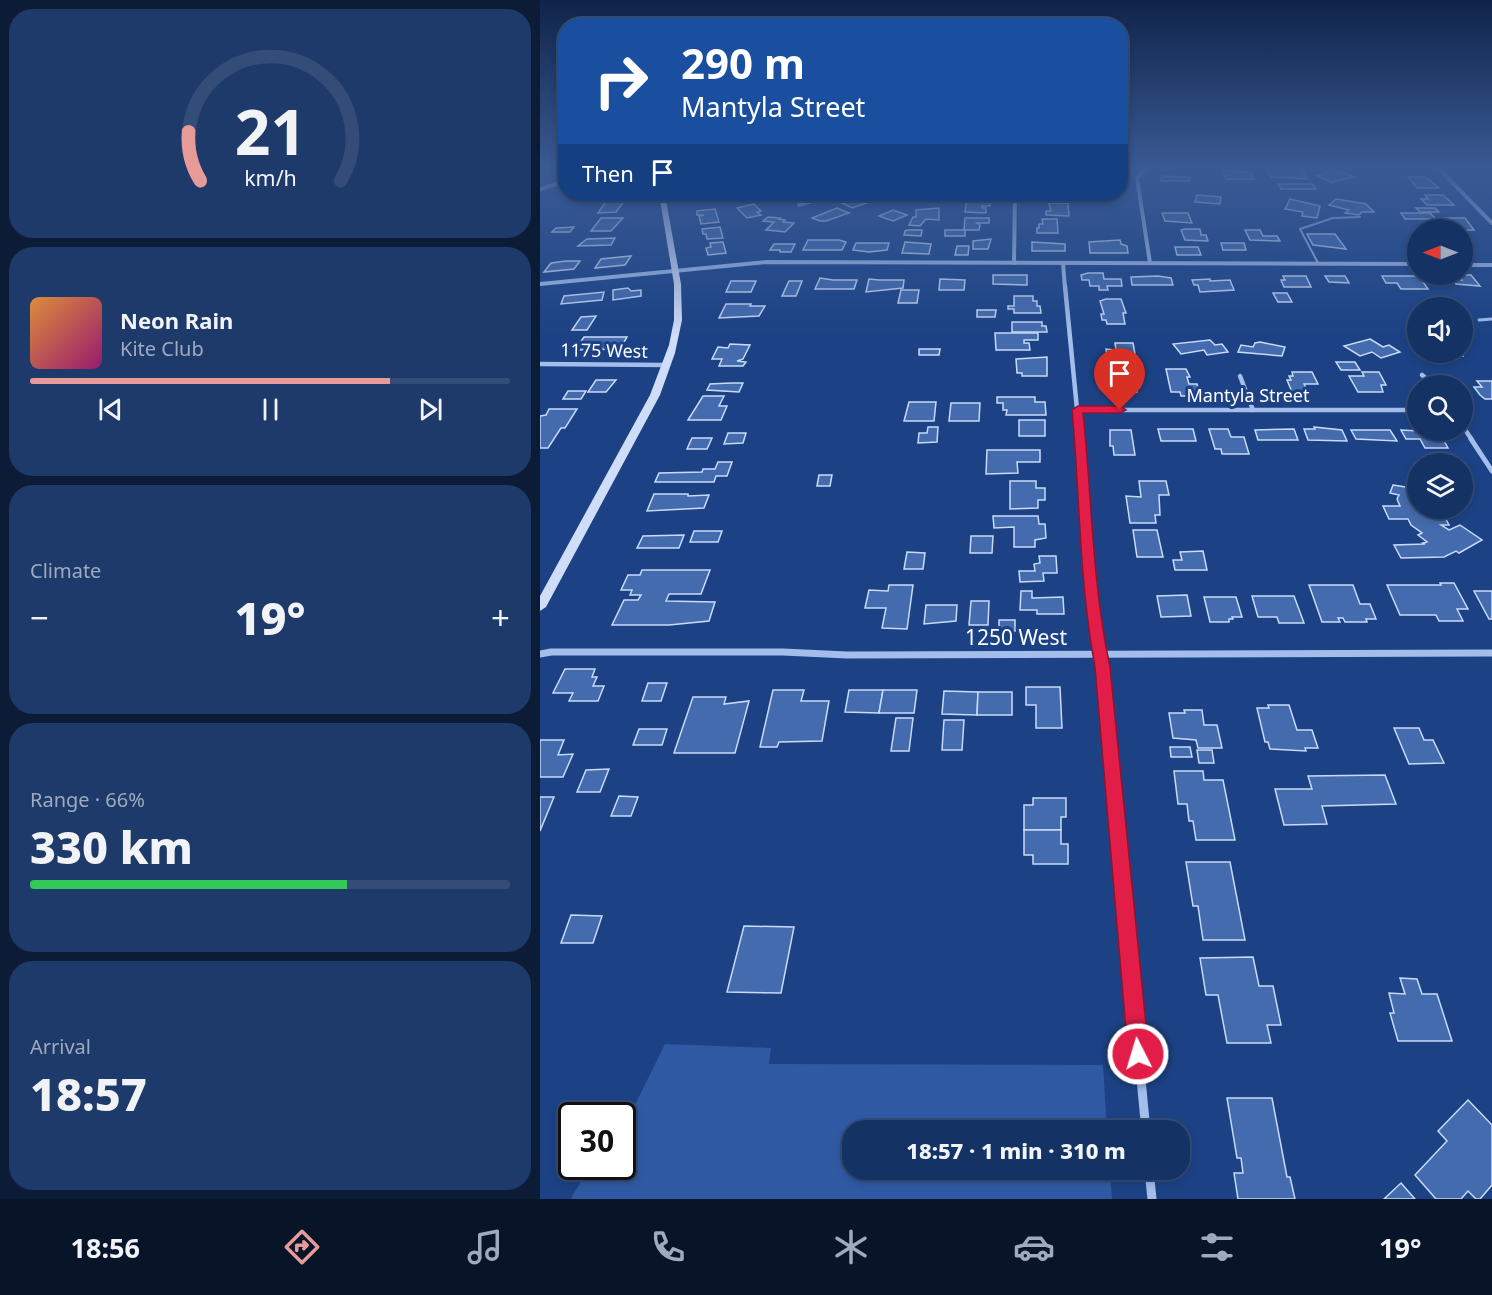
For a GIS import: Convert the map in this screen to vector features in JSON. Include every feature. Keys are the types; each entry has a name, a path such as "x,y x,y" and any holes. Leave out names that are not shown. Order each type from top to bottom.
{"street":[{"path":"540,608 655,395 667,365 675,336 678,310 675,272 667,224"},
{"path":"1014,263 1015,224"},
{"path":"1144,224 1150,263"},
{"path":"540,284 766,262 1407,264"},
{"path":"1064,263 1083,466 1084,513 1145,1120"},
{"path":"1473,265 1492,265"},
{"name":"1175 West","path":"540,364 667,365"},
{"path":"1240,376 1252,410"},
{"name":"Mantyla Street","path":"1078,410 1407,410"},
{"path":"1472,441 1492,471"},
{"name":"1250 West","path":"540,654 551,652 783,652 847,655 1492,653"},
{"path":"1150,1180 1152,1199"}],"lane":[{"path":"1315,224 1300,229 1318,263"},
{"path":"1479,320 1492,320"}],"shaded area":[{"path":"665,1044 771,1048 769,1064 1103,1065 1106,1120 842,1120 842,1180 1111,1180 1112,1199 571,1199 583,1180 636,1180 636,1103"}],"building":[{"path":"596,224 618,224 611,231 591,231"},
{"path":"772,224 793,224 785,232 766,230"},
{"path":"965,224 980,225 979,230 964,230"},
{"path":"1039,224 1057,224 1058,233 1037,233"},
{"path":"574,227 570,232 552,232 556,228"},
{"path":"720,227 723,238 707,239 706,234 703,234 702,229"},
{"path":"1200,229 1201,235 1206,235 1208,241 1185,240 1181,230"},
{"path":"907,230 922,230 921,236 904,235"},
{"path":"945,230 965,230 965,236 945,236"},
{"path":"1245,230 1260,230 1263,236 1277,236 1280,241 1250,240"},
{"path":"1307,234 1335,234 1346,249 1313,245"},
{"path":"615,238 611,245 578,246 587,239"},
{"path":"991,239 988,249 973,249 973,241"},
{"path":"808,240 846,242 842,250 803,250"},
{"path":"1120,240 1121,244 1127,246 1128,253 1090,253 1089,242"},
{"path":"723,242 726,253 708,255 706,248 711,247 710,243"},
{"path":"905,242 931,244 929,254 902,253"},
{"path":"1032,242 1065,244 1065,251 1032,251"},
{"path":"856,243 889,243 887,250 869,252 853,250"},
{"path":"1221,243 1244,243 1246,250 1223,250"},
{"path":"774,244 795,244 791,252 780,252 780,250 770,250"},
{"path":"957,246 969,246 968,255 955,255"},
{"path":"1175,247 1198,247 1201,255 1177,255"},
{"path":"631,256 625,265 595,268 601,259"},
{"path":"580,261 574,269 544,272 551,263"},
{"path":"1103,273 1104,279 1121,279 1122,286 1107,286 1108,290 1099,290 1099,286 1090,286 1089,280 1082,280 1081,275"},
{"path":"993,275 1027,275 1027,285 993,284"},
{"path":"1283,276 1306,276 1311,287 1284,287 1281,280 1285,280"},
{"path":"1325,276 1345,276 1349,283 1329,282"},
{"path":"1382,276 1407,276 1407,285 1425,285 1428,289 1401,289 1397,283 1386,283"},
{"path":"1131,277 1171,278 1173,285 1132,285"},
{"path":"1473,277 1480,286 1468,285 1473,285"},
{"path":"820,278 857,280 854,289 815,289"},
{"path":"869,279 904,280 903,288 866,292"},
{"path":"940,279 965,280 964,290 939,290"},
{"path":"1210,279 1210,281 1230,280 1234,290 1200,292 1198,285 1194,285 1192,280"},
{"path":"731,281 756,281 751,292 726,292"},
{"path":"789,281 802,281 796,296 782,296"},
{"path":"628,288 631,291 641,290 641,296 613,300 613,290"},
{"path":"901,290 919,290 917,303 898,303"},
{"path":"604,292 602,300 561,304 564,296"},
{"path":"1273,293 1287,293 1292,302 1278,302"},
{"path":"1014,296 1033,296 1033,301 1037,301 1041,313 1014,313 1014,309 1008,309 1008,306 1014,306"},
{"path":"1121,299 1126,313 1123,313 1125,324 1107,324 1106,320 1102,320 1101,314 1104,314 1100,301"},
{"path":"726,304 765,306 759,316 719,318"},
{"path":"977,310 996,310 995,317 977,317"},
{"path":"596,316 587,330 572,330 581,317"},
{"path":"1012,322 1042,322 1047,332 1012,332"},
{"path":"995,333 1038,333 1038,340 1024,340 1024,343 1029,343 1030,350 996,350"},
{"path":"584,337 627,337 620,349 575,350"},
{"path":"1370,339 1383,347 1389,345 1400,352 1381,358 1372,352 1360,356 1344,346"},
{"path":"1210,340 1215,345 1222,344 1228,352 1207,355 1204,350 1181,354 1173,344"},
{"path":"1115,343 1133,343 1135,354 1126,354 1126,357 1107,357 1106,349 1116,350"},
{"path":"1255,343 1285,347 1282,356 1238,352 1241,345 1253,347"},
{"path":"730,344 750,345 743,359 737,361 746,362 743,366 719,366 722,359 712,359 718,347 728,348"},
{"path":"919,349 940,349 939,355 919,355"},
{"path":"1047,357 1047,376 1022,376 1022,373 1017,373 1016,359"},
{"path":"1336,362 1355,362 1360,370 1341,370"},
{"path":"1166,369 1186,369 1190,377 1187,377 1189,384 1197,384 1200,396 1181,396 1180,392 1171,392"},
{"path":"1292,372 1312,372 1318,384 1304,384 1308,392 1292,392 1287,380 1291,380 1289,376 1293,376"},
{"path":"1362,372 1379,372 1386,385 1381,385 1383,392 1358,392 1349,376 1364,376"},
{"path":"1108,376 1134,376 1137,392 1106,392 1105,385 1110,385"},
{"path":"596,380 616,380 606,392 588,392"},
{"path":"1477,381 1492,381 1492,399 1485,399 1480,395 1474,387 1482,387"},
{"path":"743,383 739,392 707,390 710,384"},
{"path":"568,391 586,391 581,399 563,399"},
{"path":"703,396 724,396 719,406 727,406 721,420 688,420"},
{"path":"997,397 1035,397 1035,402 1045,402 1046,415 1006,415 1007,410 1003,410 1003,403 997,403"},
{"path":"909,402 936,402 934,421 904,421"},
{"path":"951,403 980,403 979,421 949,421"},
{"path":"549,409 577,409 548,448 540,448 540,416 546,415"},
{"path":"1019,420 1045,420 1045,436 1019,436"},
{"path":"928,427 938,427 937,442 918,443 919,433 927,433"},
{"path":"1314,427 1342,430 1347,441 1308,440 1304,429 1315,429"},
{"path":"1158,429 1193,429 1196,441 1161,441"},
{"path":"1209,429 1228,429 1231,437 1244,437 1249,454 1222,454 1221,449 1215,449"},
{"path":"1294,429 1298,440 1258,440 1255,430"},
{"path":"1110,430 1131,430 1135,455 1114,455 1113,446 1110,446"},
{"path":"1351,430 1390,430 1397,441 1356,439"},
{"path":"1401,430 1407,430 1406,439"},
{"path":"728,433 746,433 743,443 724,444"},
{"path":"692,438 712,438 707,449 687,449"},
{"path":"1421,441 1444,441 1448,448 1425,448"},
{"path":"987,450 1040,450 1040,462 1017,462 1018,473 986,474"},
{"path":"718,462 732,462 727,476 716,476 714,482 655,482 659,473 702,472 703,469 715,469"},
{"path":"819,475 832,475 830,486 817,486"},
{"path":"1010,481 1036,481 1036,488 1045,488 1045,500 1038,500 1038,508 1010,509"},
{"path":"1139,481 1166,481 1169,495 1159,495 1160,515 1155,515 1156,523 1130,523 1126,496 1141,497"},
{"path":"1393,485 1407,487 1407,519 1389,519 1383,506 1400,506 1397,499 1399,495 1390,493"},
{"path":"654,494 709,495 704,508 647,511"},
{"path":"993,516 1038,516 1039,524 1045,524 1046,538 1035,540 1035,547 1014,547 1014,527 994,528"},
{"path":"1408,519 1446,519 1449,525 1441,525 1449,530 1460,525 1482,540 1459,553 1456,551 1444,557 1401,558 1394,545 1425,544 1423,543 1427,542 1418,535 1422,533 1411,525"},
{"path":"1133,530 1157,530 1163,557 1137,557"},
{"path":"694,531 722,531 718,542 690,542"},
{"path":"684,535 679,548 637,548 643,536"},
{"path":"971,536 993,536 992,553 970,553"},
{"path":"1203,551 1207,570 1175,570 1173,560 1182,560 1180,552"},
{"path":"907,552 925,553 923,569 904,569"},
{"path":"1039,556 1056,556 1057,573 1043,573 1044,581 1020,582 1019,571 1035,571 1034,564 1040,563"},
{"path":"642,570 710,570 701,594 669,594 666,601 715,602 709,621 669,625 612,625 624,600 638,600 641,595 630,595 632,590 621,590 628,575 640,575"},
{"path":"1440,583 1454,583 1468,609 1457,609 1463,621 1439,621 1436,615 1400,615 1387,585 1441,585"},
{"path":"889,585 913,585 907,629 882,628 886,608 865,608 869,590 888,591"},
{"path":"1309,585 1353,585 1360,604 1370,604 1376,619 1366,619 1367,622 1345,622 1343,618 1338,618 1340,622 1322,622"},
{"path":"1021,591 1032,591 1032,598 1063,597 1064,614 1037,614 1037,610 1020,610"},
{"path":"1474,591 1492,591 1492,619 1489,619"},
{"path":"1187,595 1191,616 1161,617 1157,596"},
{"path":"1252,596 1294,596 1304,623 1279,623 1277,617 1258,617"},
{"path":"1204,597 1236,597 1242,617 1232,617 1233,619 1229,619 1229,622 1210,622"},
{"path":"971,601 989,601 988,625 969,625"},
{"path":"926,605 957,605 956,621 924,624"},
{"path":"999,620 1015,620 1015,631 999,631"},
{"path":"565,669 595,669 592,677 597,677 593,686 604,686 598,701 569,701 573,693 553,693"},
{"path":"648,683 667,683 661,701 642,701"},
{"path":"1026,687 1060,687 1062,728 1036,728 1036,705 1026,705"},
{"path":"773,690 804,690 801,701 829,701 822,741 779,742 777,747 760,747"},
{"path":"849,690 883,690 879,713 845,712"},
{"path":"883,690 917,690 914,713 879,713"},
{"path":"944,691 978,692 977,715 942,714"},
{"path":"978,692 1012,692 1012,715 977,715"},
{"path":"693,697 726,697 724,704 749,701 735,753 674,753"},
{"path":"1268,705 1289,705 1297,730 1312,730 1318,748 1305,748 1306,751 1270,749 1268,742 1265,742 1257,708 1269,708"},
{"path":"1184,710 1202,710 1204,725 1217,725 1222,748 1198,748 1196,740 1173,738 1169,713 1185,713"},
{"path":"896,718 913,718 909,751 891,751"},
{"path":"944,720 964,720 962,750 942,750"},
{"path":"1394,728 1419,728 1424,740 1433,740 1444,763 1409,764"},
{"path":"639,729 667,729 662,745 633,745"},
{"path":"540,740 564,740 558,755 573,754 563,777 540,777"},
{"path":"1170,747 1190,747 1192,757 1171,757"},
{"path":"1197,750 1212,750 1214,763 1199,763"},
{"path":"609,769 600,792 577,792 586,770"},
{"path":"1174,771 1203,771 1204,780 1223,780 1235,840 1196,840 1193,821 1189,821 1187,804 1178,804"},
{"path":"1385,775 1396,804 1322,806 1327,824 1284,825 1275,789 1312,789 1308,776"},
{"path":"619,796 638,797 631,816 611,816"},
{"path":"540,797 554,797 540,831"},
{"path":"1033,798 1066,798 1066,817 1061,817 1061,830 1024,830 1024,805 1033,805"},
{"path":"1024,830 1061,830 1061,844 1068,844 1068,864 1033,864 1033,855 1024,855"},
{"path":"1186,862 1230,862 1245,940 1203,940 1198,906 1193,906"},
{"path":"571,915 602,916 593,943 561,943"},
{"path":"744,926 794,927 781,993 727,992"},
{"path":"1253,957 1259,986 1273,986 1281,1025 1267,1025 1271,1043 1227,1043 1218,995 1206,995 1200,958"},
{"path":"1400,978 1417,979 1422,994 1437,994 1452,1041 1398,1041 1390,1013 1394,1013 1389,993 1405,994"},
{"path":"1227,1098 1272,1098 1287,1177 1290,1177 1295,1199 1238,1199 1234,1173 1243,1173 1241,1158 1237,1158"},
{"path":"1468,1100 1492,1125 1492,1185 1480,1199 1476,1199 1468,1191 1461,1199 1436,1199 1415,1175 1447,1141 1438,1131"},
{"path":"1401,1183 1415,1199 1384,1199"}],"route":[{"path":"1120,410 1078,410 1084,513 1102,667 1138,1054"}]}
